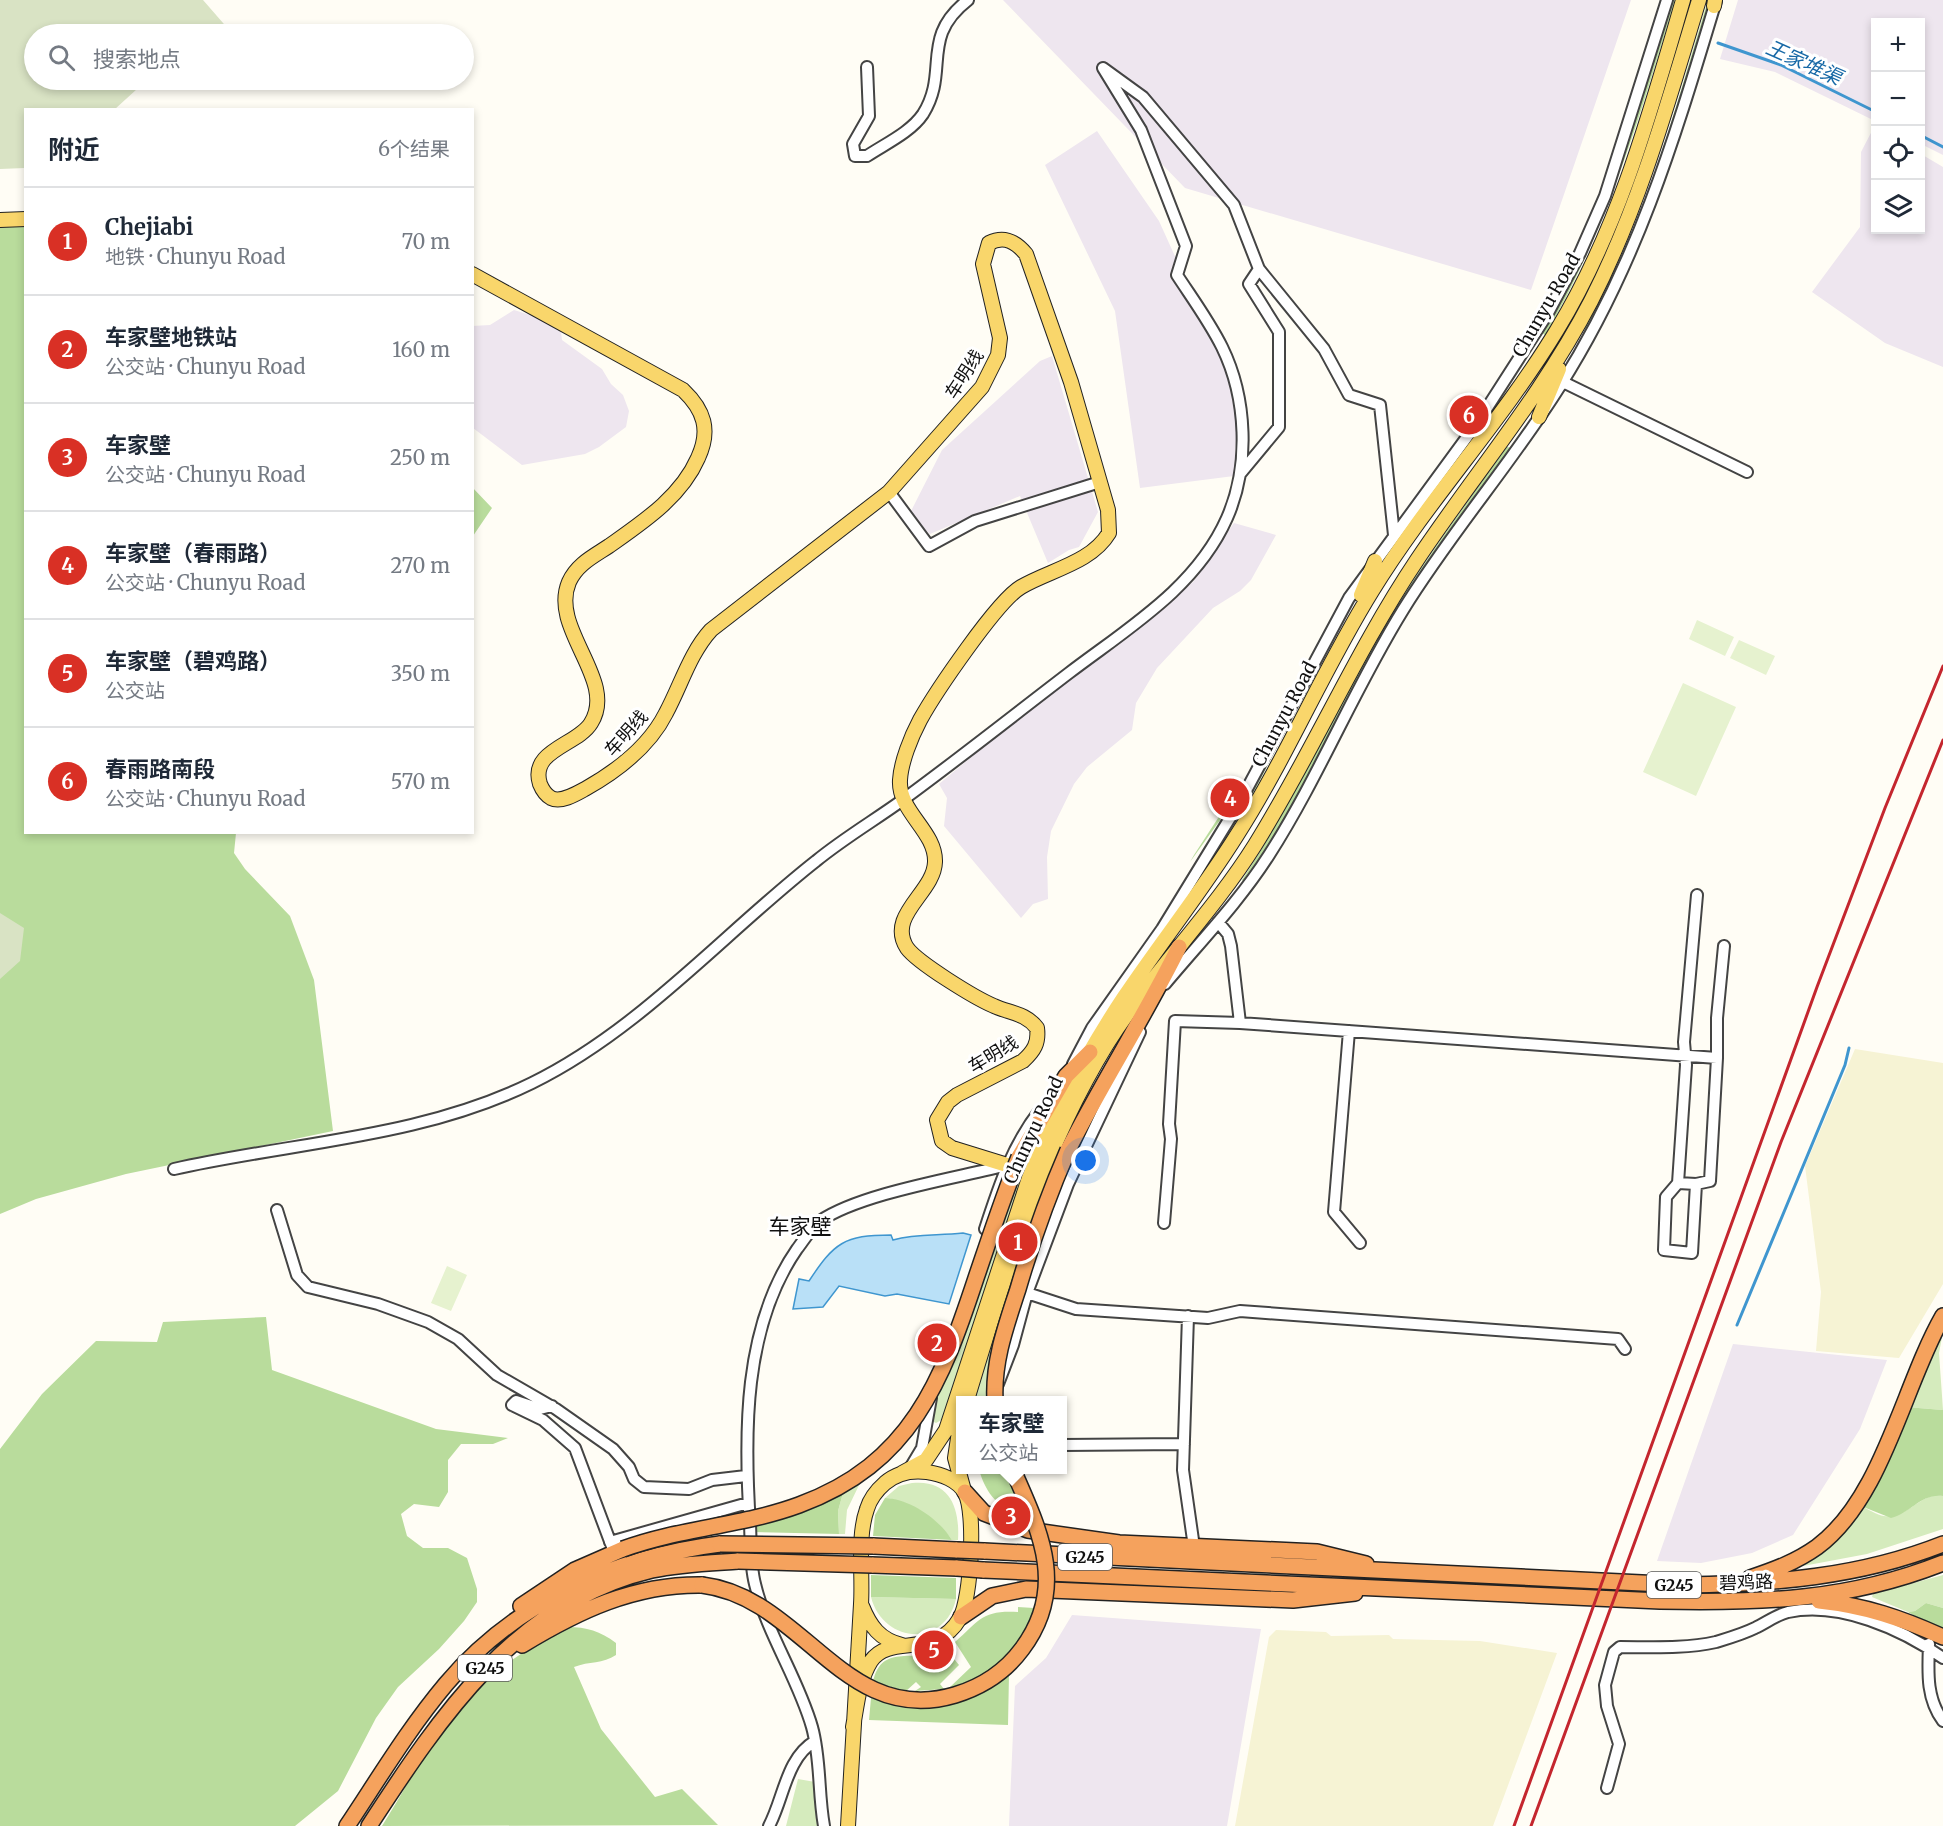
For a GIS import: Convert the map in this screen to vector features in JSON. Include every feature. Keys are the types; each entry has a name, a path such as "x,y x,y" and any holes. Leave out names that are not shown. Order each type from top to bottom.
{"highway":[{"path":"992,1396 995,1369 1004,1334 1044,1206 1068,1150 1109,1072 1154,997 1179,947"},
{"path":"464,1665 497,1626 535,1595 616,1547 768,1514 805,1503 851,1479 893,1445 925,1406 950,1357 1013,1161 1066,1076 1090,1052"},
{"path":"1726,1584 1787,1565 1828,1538 1865,1491 1943,1316"},
{"path":"476,1678 520,1646 590,1608 659,1587 702,1585 736,1593 762,1606 786,1622 837,1668 868,1688 892,1696 917,1699 961,1693 994,1676 1015,1658 1034,1630 1045,1598 1047,1565 1043,1542 1015,1474"},
{"path":"962,1482 984,1513 1028,1530 1119,1543 1317,1552 1401,1580"},
{"name":"G245","path":"347,1826 406,1737 464,1665 527,1613 577,1584 658,1555 720,1544 873,1546 984,1551 1401,1580"},
{"name":"碧鸡路","path":"1401,1580 1683,1585 1788,1581 1823,1576 1880,1563 1943,1544"},
{"name":"G245","path":"369,1826 422,1745 476,1678 537,1623 558,1609 608,1585 652,1570 683,1565 738,1562 1401,1580"},
{"name":"碧鸡路","path":"1401,1580 1660,1601 1739,1603 1804,1599 1854,1589 1943,1563"},
{"path":"961,1617 981,1601 1013,1589 1293,1600 1401,1580"},
{"path":"1804,1599 1846,1604 1893,1615 1936,1634"}],"main road":[{"name":"Chunyu Road","path":"957,1396 1029,1178 1043,1144 1090,1052 1125,996 1204,884 1260,796 1346,635 1387,567 1528,372 1572,303 1608,230 1630,174 1683,0"},
{"name":"Chunyu Road","path":"969,1396 1027,1213 1070,1112 1119,1026 1238,872 1262,833 1389,602 1515,424 1575,331 1632,211 1699,0"},
{"path":"0,220 24,219"},
{"name":"车明线","path":"474,275 683,390 699,407 705,427 702,451 689,476 677,492 583,563 568,583 565,597 567,620 595,687 597,712 580,736 553,751 543,761 538,774 540,783 549,797 556,799 575,794 618,770 640,748 665,716 695,652 711,630 890,492 971,402 998,355 1000,338 982,264 989,243 1004,239 1018,245 1031,263 1071,382 1110,524 1104,542 1083,556 1021,587 998,609 919,722 902,769 900,790 903,799 927,836 935,855 932,875 902,924 902,933 908,949 923,963 991,1005 1024,1016 1037,1028 1036,1045 1032,1053 948,1102 937,1120 942,1141 952,1148 1013,1161"},
{"path":"1539,417 1575,331"},
{"path":"1346,635 1375,561"},
{"path":"1162,929 1204,884"},
{"name":"Chunyu Road","path":"902,1473 926,1460 946,1430 956,1400"},
{"path":"848,1826 853,1726 867,1510 880,1488 902,1473 935,1473 956,1483 962,1482 971,1523 968,1592 961,1617 936,1641 884,1650 872,1660 864,1677 853,1726"},
{"path":"861,1604 871,1625 881,1636 894,1643 912,1646"}],"street":[{"path":"867,67 869,116 853,144 855,156 860,158 867,156 915,124 922,114 931,94 943,26 953,12 968,0"},
{"path":"1066,1076 1092,1028 1162,929 1240,800 1333,626 1375,561 1500,390 1565,283 1612,177 1667,0"},
{"path":"994,1396 1010,1354 1027,1293 1081,1152 1124,1070 1154,997 1243,894 1285,828 1375,657 1410,598 1563,382 1606,305 1638,238 1665,166 1715,2"},
{"path":"174,1169 403,1129 476,1107 531,1083 616,1030 818,859 903,799 1149,612 1192,574 1211,549 1226,520 1240,474 1242,415 1231,368 1210,326 1177,275 1186,246 1141,130 1103,68 1143,97 1234,205 1259,269 1324,349 1349,395 1380,405 1394,535"},
{"path":"1240,474 1279,427 1279,332 1249,284 1259,269"},
{"path":"1563,382 1747,472"},
{"path":"890,492 929,546 975,521 1100,482"},
{"path":"1696,1184 1692,1253 1664,1250 1666,1197 1678,1183 1697,895"},
{"path":"1218,922 1228,934 1231,946 1240,1023"},
{"path":"1678,1183 1696,1184 1710,1181 1717,1018 1724,946"},
{"path":"1164,1223 1171,1139 1169,1124 1176,1021 1240,1023 1717,1058"},
{"path":"1349,1031 1334,1212 1360,1243"},
{"path":"902,1473 912,1466 922,1448 931,1397 941,1363 1013,1161"},
{"path":"824,1826 815,1741 800,1694 754,1583 746,1476 753,1373 763,1324 773,1289 788,1262 821,1221 867,1201 1013,1161"},
{"path":"277,1210 297,1275 308,1287 378,1304 428,1322 458,1339 497,1375 552,1406 613,1449 629,1467 634,1479 644,1487 689,1489 712,1480 746,1476"},
{"path":"1027,1293 1076,1309 1208,1318 1240,1311 1618,1339 1625,1349"},
{"path":"1188,1316 1183,1470 1194,1547"},
{"path":"552,1406 540,1408 516,1401 512,1405 543,1419 575,1449 616,1547 748,1503"},
{"path":"1067,1445 1184,1444"},
{"path":"1607,1788 1619,1744 1604,1695 1614,1652 1620,1647 1685,1647 1715,1642 1753,1629 1786,1612 1804,1610 1867,1620 1929,1648 1943,1658"},
{"path":"1936,1634 1929,1648 1930,1694 1933,1708 1943,1721"},
{"path":"769,1826 796,1761 807,1746 815,1741"}],"shaded area":[{"path":"1003,0 1631,0 1531,290 1185,188"},
{"path":"1738,0 1943,0 1943,155 1925,146 1925,18 1871,18 1871,119 1775,72 1720,59"},
{"path":"1097,131 1159,221 1227,371 1237,421 1234,476 1140,488 1115,311 1045,165"},
{"path":"1871,133 1871,234 1925,234 1925,156 1943,167 1943,367 1885,343 1812,292 1860,227 1861,152"},
{"path":"514,310 546,320 561,332 562,340 602,369 611,384 623,395 629,411 626,427 599,447 585,454 522,465 474,429 474,326 490,325"},
{"path":"1052,356 1098,512 1079,547 1069,550 1048,563 1020,496 930,534 909,515 942,450 1040,361"},
{"path":"1234,523 1276,535 1251,580 1240,591 1213,608 1157,668 1136,703 1132,730 1087,767 1074,784 1051,831 1047,857 1048,899 1033,904 1021,918 944,826 947,798 939,784 1031,707 1193,582"},
{"path":"1855,1049 1943,1063 1943,1284 1899,1358 1816,1351 1821,1292 1805,1166"},
{"path":"1733,1344 1887,1360 1860,1429 1793,1535 1752,1553 1701,1563 1657,1561"},
{"path":"1072,1615 1261,1629 1227,1826 1009,1826 1015,1686 1046,1658"},
{"path":"1276,1630 1326,1632 1331,1636 1389,1635 1393,1639 1480,1641 1557,1653 1493,1826 1235,1826 1269,1637"}],"green space":[{"path":"0,0 203,0 224,24 24,24 24,90 136,90 116,108 24,108 24,168 0,169"},
{"path":"1670,0 1675,0 1620,172 1587,255 1545,335 1541,332 1572,277"},
{"path":"1708,0 1707,18 1649,202 1583,340 1586,326 1618,264 1645,200 1668,134"},
{"path":"24,223 24,834 236,834 234,853 245,869 290,916 314,980 333,1131 126,1174 36,1199 0,1214 0,227"},
{"path":"1507,447 1512,448 1437,553 1272,843 1244,883 1242,880 1276,824 1386,624 1436,547"},
{"path":"474,489 492,508 474,535"},
{"path":"1697,620 1734,637 1725,656 1689,639"},
{"path":"1339,626 1256,788 1207,864"},
{"path":"1739,640 1775,656 1766,675 1730,658"},
{"path":"1683,683 1736,707 1696,796 1643,772"},
{"path":"1220,815 1223,816 1190,862 1194,855"},
{"path":"0,913 24,928 20,961 0,979"},
{"path":"1025,1158 1030,1160 998,1250 945,1418 936,1423 930,1420 932,1407 961,1344"},
{"path":"447,1266 467,1275 451,1311 431,1303"},
{"path":"266,1317 272,1370 436,1429 508,1438 493,1444 461,1444 448,1460 448,1492 439,1507 414,1504 401,1514 407,1536 423,1548 448,1548 467,1558 477,1589 477,1602 464,1621 439,1649 398,1687 376,1718 338,1791 295,1826 0,1826 0,1449 42,1394 96,1341 157,1342 163,1322"},
{"path":"1940,1328 1943,1332 1939,1353 1943,1410 1906,1407"},
{"path":"995,1335 987,1396 973,1396"},
{"path":"1906,1407 1943,1410 1943,1496 1928,1497 1891,1518 1861,1506"},
{"path":"980,1474 1007,1474 1025,1516 1002,1506 987,1489"},
{"path":"861,1481 847,1510 845,1534 839,1534 838,1511 843,1493"},
{"path":"912,1483 936,1486 950,1498 957,1517 958,1540 952,1540 940,1526 913,1507 885,1498 899,1486"},
{"path":"843,1493 838,1511 839,1534 750,1532 749,1525 810,1509"},
{"path":"1936,1495 1943,1496 1943,1529 1867,1554 1803,1566 1820,1553 1861,1506 1881,1515 1891,1516"},
{"path":"885,1498 914,1506 940,1525 952,1540 873,1536 875,1515"},
{"path":"871,1575 956,1578 956,1599 871,1597"},
{"path":"1943,1575 1943,1608 1926,1603 1915,1611 1908,1612 1872,1597 1873,1594"},
{"path":"871,1597 956,1599 950,1615 940,1626 927,1632 914,1634 900,1631 888,1624 878,1613"},
{"path":"1926,1603 1943,1608 1943,1632 1908,1612 1915,1611"},
{"path":"1018,1607 1034,1608 1029,1623 1013,1649 991,1669 978,1677 949,1688 971,1667 955,1642 982,1618 996,1613 1018,1612"},
{"path":"567,1627 593,1630 616,1643 616,1655 611,1658 574,1667 601,1729 655,1797 682,1789 718,1825 382,1826 441,1730 470,1695 495,1672"},
{"path":"946,1649 959,1665 940,1684 944,1689 915,1691 921,1687 916,1682 906,1691 873,1682 877,1669 892,1658 935,1653"},
{"path":"1009,1674 1008,1725 869,1720 871,1698 908,1705 943,1703 977,1693"},
{"path":"798,1779 815,1782 818,1826 786,1826"}],"water":[{"path":"963,1233 971,1235 949,1304 897,1294 885,1296 839,1286 823,1307 793,1309 799,1279 809,1281 826,1258 842,1244 875,1235 891,1235 893,1240"}],"waterway":[{"name":"王家堆渠","path":"1718,43 1781,65 1871,110"},
{"name":"王家堆渠","path":"1925,138 1943,147"},
{"path":"1737,1325 1845,1065 1849,1048"}],"railway":[{"path":"1514,1826 1817,987 1885,808 1943,666"},
{"path":"1531,1826 1781,1142 1943,740"}],"place":[{"name":"春雨路南段","path":"1469,415"},
{"name":"车家壁（春雨路）","path":"1230,798"},
{"name":"Chejiabi","path":"1018,1242"},
{"name":"车家壁地铁站","path":"937,1343"},
{"name":"车家壁","path":"1011,1516"},
{"name":"车家壁（碧鸡路）","path":"934,1650"}],"district":[{"name":"车家壁","path":"800,1226"}]}
